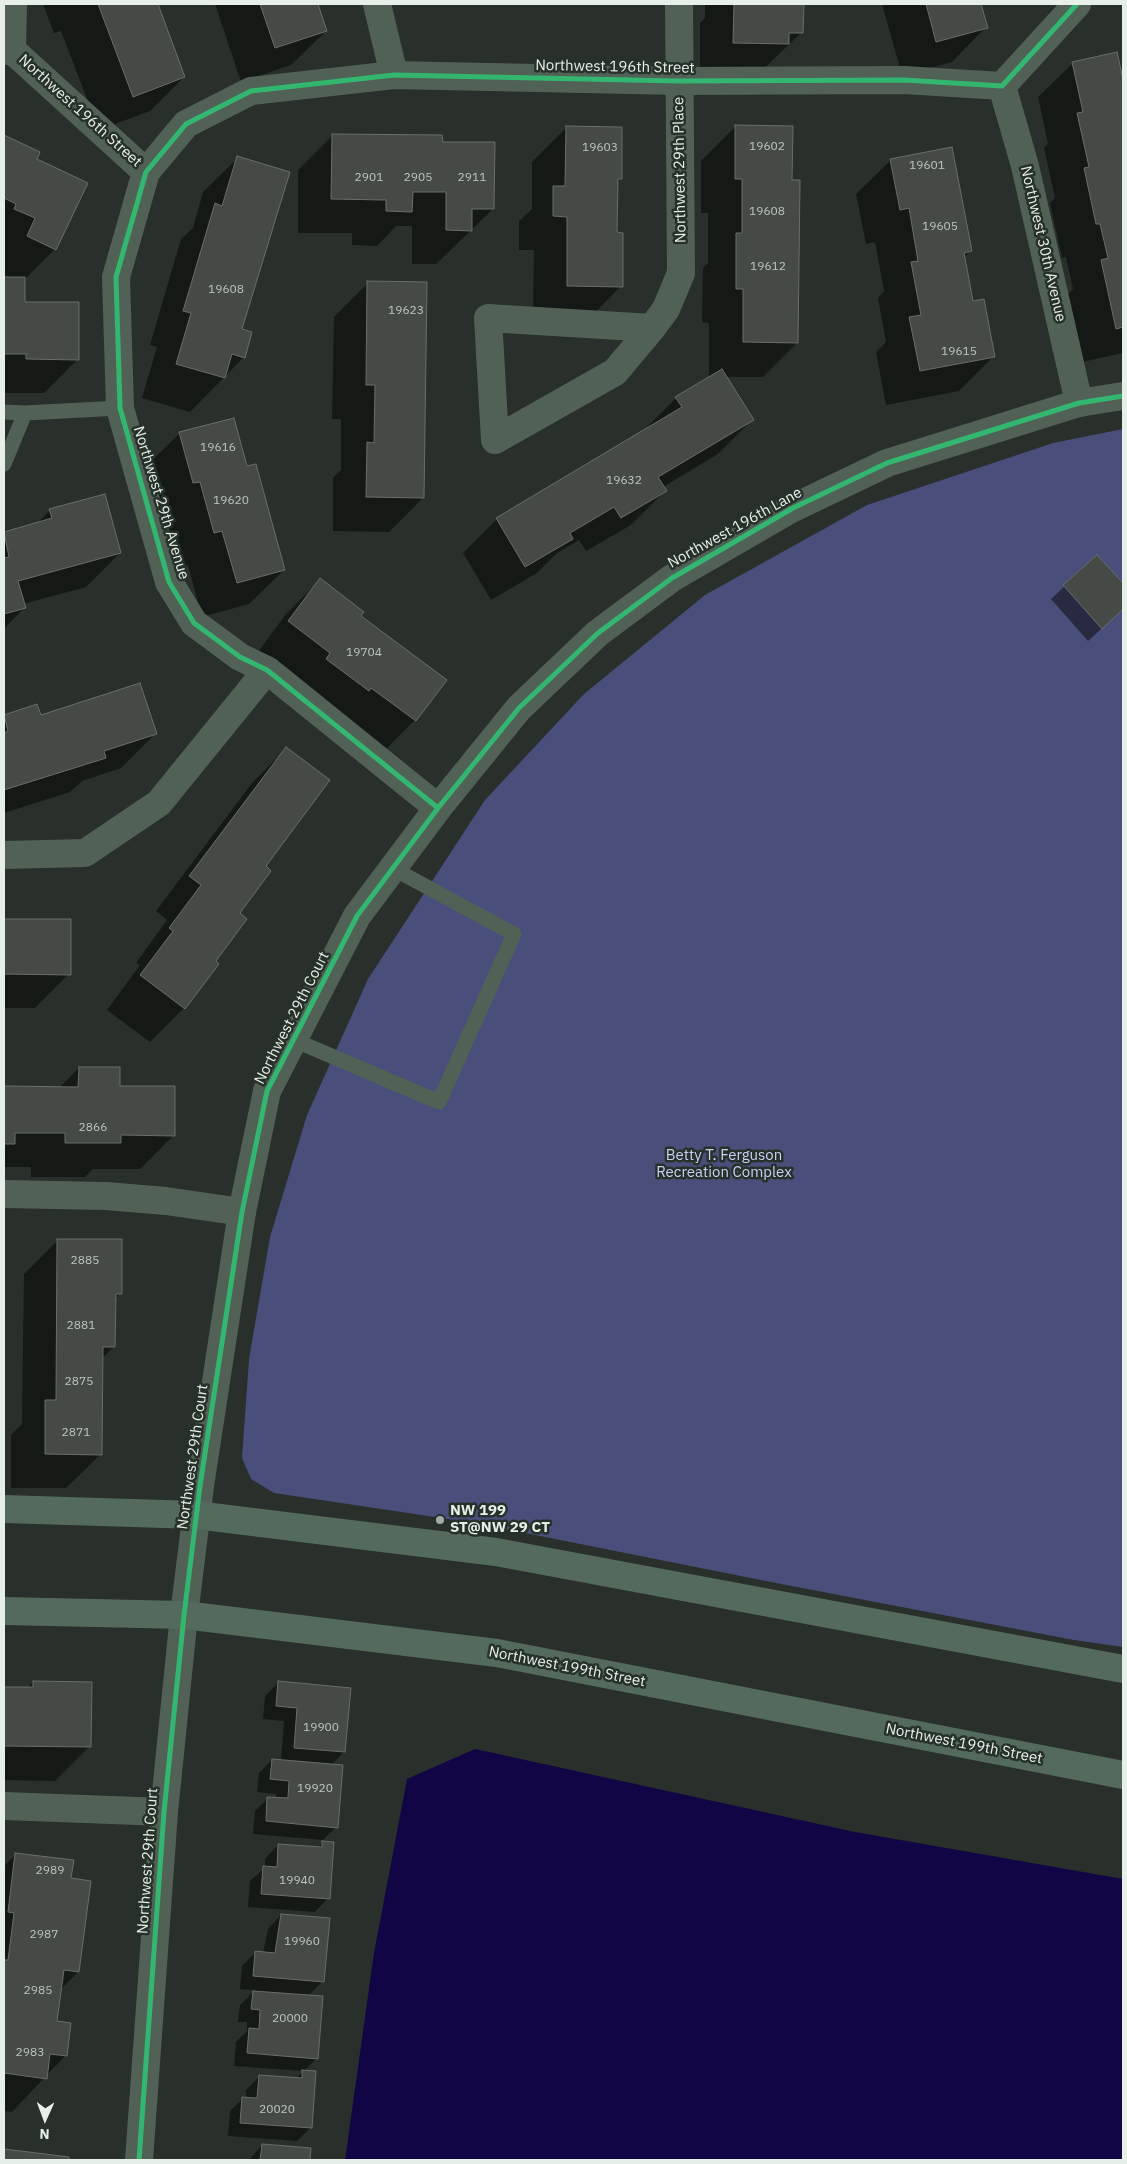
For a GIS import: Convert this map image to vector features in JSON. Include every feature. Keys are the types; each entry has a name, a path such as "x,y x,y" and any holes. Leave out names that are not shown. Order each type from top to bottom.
{"main road":[{"path":"4,1509 196,1515 496,1552 1123,1669"},
{"name":"Northwest 199th Street","path":"4,1610 184,1615 497,1652 1123,1776"}],"street":[{"path":"8,50 13,4"},
{"path":"377,4 394,75"},
{"name":"Northwest 29th Place","path":"652,328 488,318 495,440 615,372 652,328 666,309 681,273 678,81 679,4"},
{"path":"1002,86 1077,4"},
{"name":"Northwest 196th Street","path":"8,50 146,172 186,124 251,92 394,75 678,81 904,80 1002,86"},
{"name":"Northwest 30th Avenue","path":"1002,86 1025,166 1079,404"},
{"name":"Northwest 29th Avenue","path":"146,172 116,277 120,408 169,582 194,623 240,657 267,670 438,808"},
{"name":"Northwest 196th Lane","path":"438,808 520,708 598,633 672,578 793,508 887,463 1079,404 1123,396"},
{"path":"4,855 85,853 158,803 267,670"},
{"name":"Northwest 29th Court","path":"139,2160 164,1812 184,1615 196,1515 242,1212 267,1091 357,916 438,808"},
{"path":"4,1194 114,1197 166,1201 242,1212"},
{"path":"4,1806 164,1812"}],"lane":[{"path":"4,412 26,413 120,408"},
{"path":"4,464 26,413"},
{"path":"294,1040 439,1102 514,934 392,868"}],"green space":[{"name":"Betty T. Ferguson Recreation Complex","path":"1123,429 1123,1647 1074,1640 776,1583 475,1523 274,1493 251,1479 242,1458 249,1359 270,1237 307,1115 368,979 485,800 584,694 705,595 867,505 1053,443"}],"shaded area":[{"path":"475,1749 855,1832 1123,1879 1123,2160 345,2160 374,1953 407,1779"}],"building":[{"path":"98,4 158,4 185,77 133,97"},
{"path":"260,4 318,4 327,31 275,48"},
{"path":"734,4 804,4 803,33 789,33 789,44 733,43"},
{"path":"926,4 981,4 988,28 936,42"},
{"path":"1117,52 1123,79 1123,327 1116,329 1101,260 1108,258 1100,224 1096,224 1084,168 1089,167 1077,113 1083,112 1072,62"},
{"path":"735,125 793,126 792,180 800,180 798,343 743,342 743,289 736,289 736,233 742,233 742,179 735,179"},
{"path":"566,126 622,127 622,179 618,179 617,232 623,233 623,287 567,286 567,217 553,216 553,186 565,186"},
{"path":"332,134 442,135 443,142 495,142 494,209 472,209 472,231 446,230 446,192 413,192 412,212 386,211 386,200 331,199"},
{"path":"4,135 40,152 37,159 88,183 56,250 27,236 35,218 14,209 16,204 4,198"},
{"path":"952,147 972,251 964,253 973,301 984,299 995,357 920,371 909,317 921,315 911,262 918,261 909,208 900,210 890,159"},
{"path":"237,156 290,172 242,329 252,332 245,358 232,354 225,378 176,364 191,313 183,311 215,203 222,206"},
{"path":"4,277 25,277 25,302 79,302 79,360 26,359 26,354 4,354"},
{"path":"367,281 427,282 424,498 366,497 367,442 374,443 375,385 366,385"},
{"path":"722,369 754,420 658,477 667,491 621,518 614,507 570,533 573,539 525,567 496,518 682,407 675,397"},
{"path":"234,418 247,466 256,464 285,570 237,583 222,531 214,533 200,482 193,483 179,432"},
{"path":"105,494 121,553 18,581 26,608 4,614 4,558 9,557 4,532 52,518 49,509"},
{"path":"1097,555 1123,583 1123,609 1102,629 1063,585"},
{"path":"320,578 364,612 361,616 447,680 416,721 371,688 369,691 326,659 330,653 288,621"},
{"path":"140,683 157,734 104,751 106,758 4,790 4,733 8,731 4,715 37,704 41,715"},
{"path":"286,747 330,780 266,866 271,871 240,913 247,919 216,961 219,964 185,1009 140,975 173,931 169,928 201,885 189,876"},
{"path":"4,919 71,919 71,975 4,974"},
{"path":"79,1067 120,1067 120,1086 175,1086 175,1136 121,1135 121,1143 65,1143 65,1133 15,1133 15,1144 4,1144 4,1086 78,1087"},
{"path":"57,1239 122,1239 122,1294 116,1294 115,1347 103,1347 102,1455 45,1454 45,1400 56,1400"},
{"path":"33,1681 92,1682 91,1747 4,1746 4,1687 33,1687"},
{"path":"278,1681 351,1688 345,1752 294,1748 297,1708 276,1706"},
{"path":"272,1759 343,1765 338,1828 266,1821 267,1797 288,1798 289,1781 270,1779"},
{"path":"322,1841 334,1842 330,1899 261,1894 263,1866 277,1867 278,1844 322,1847"},
{"path":"15,1853 74,1860 71,1878 91,1881 79,1972 64,1970 57,2021 71,2023 67,2056 50,2054 47,2079 4,2073 4,1960 8,1960 14,1913 8,1912"},
{"path":"281,1914 330,1918 324,1982 253,1976 255,1951 275,1953"},
{"path":"253,1991 323,1996 318,2059 247,2053 249,2028 259,2029 260,2010 251,2009"},
{"path":"302,2070 316,2071 312,2128 240,2123 242,2097 257,2098 259,2075 302,2078"},
{"path":"262,2144 311,2148 310,2160 260,2160"},
{"path":"4,2149 69,2157 69,2160 4,2160"}],"cycle path":[{"path":"438,808 267,670 240,657 194,623 169,582 120,408 116,277 146,172 186,124 251,91 394,75 678,81 904,80 1002,86 1077,4"},
{"path":"139,2160 164,1812 184,1615 200,1486 242,1212 267,1091 357,916 438,808 519,708 598,633 672,578 793,508 887,463 1079,403 1123,396"}],"place":[{"name":"NW 199 ST@NW 29 CT","path":"440,1520"}]}
